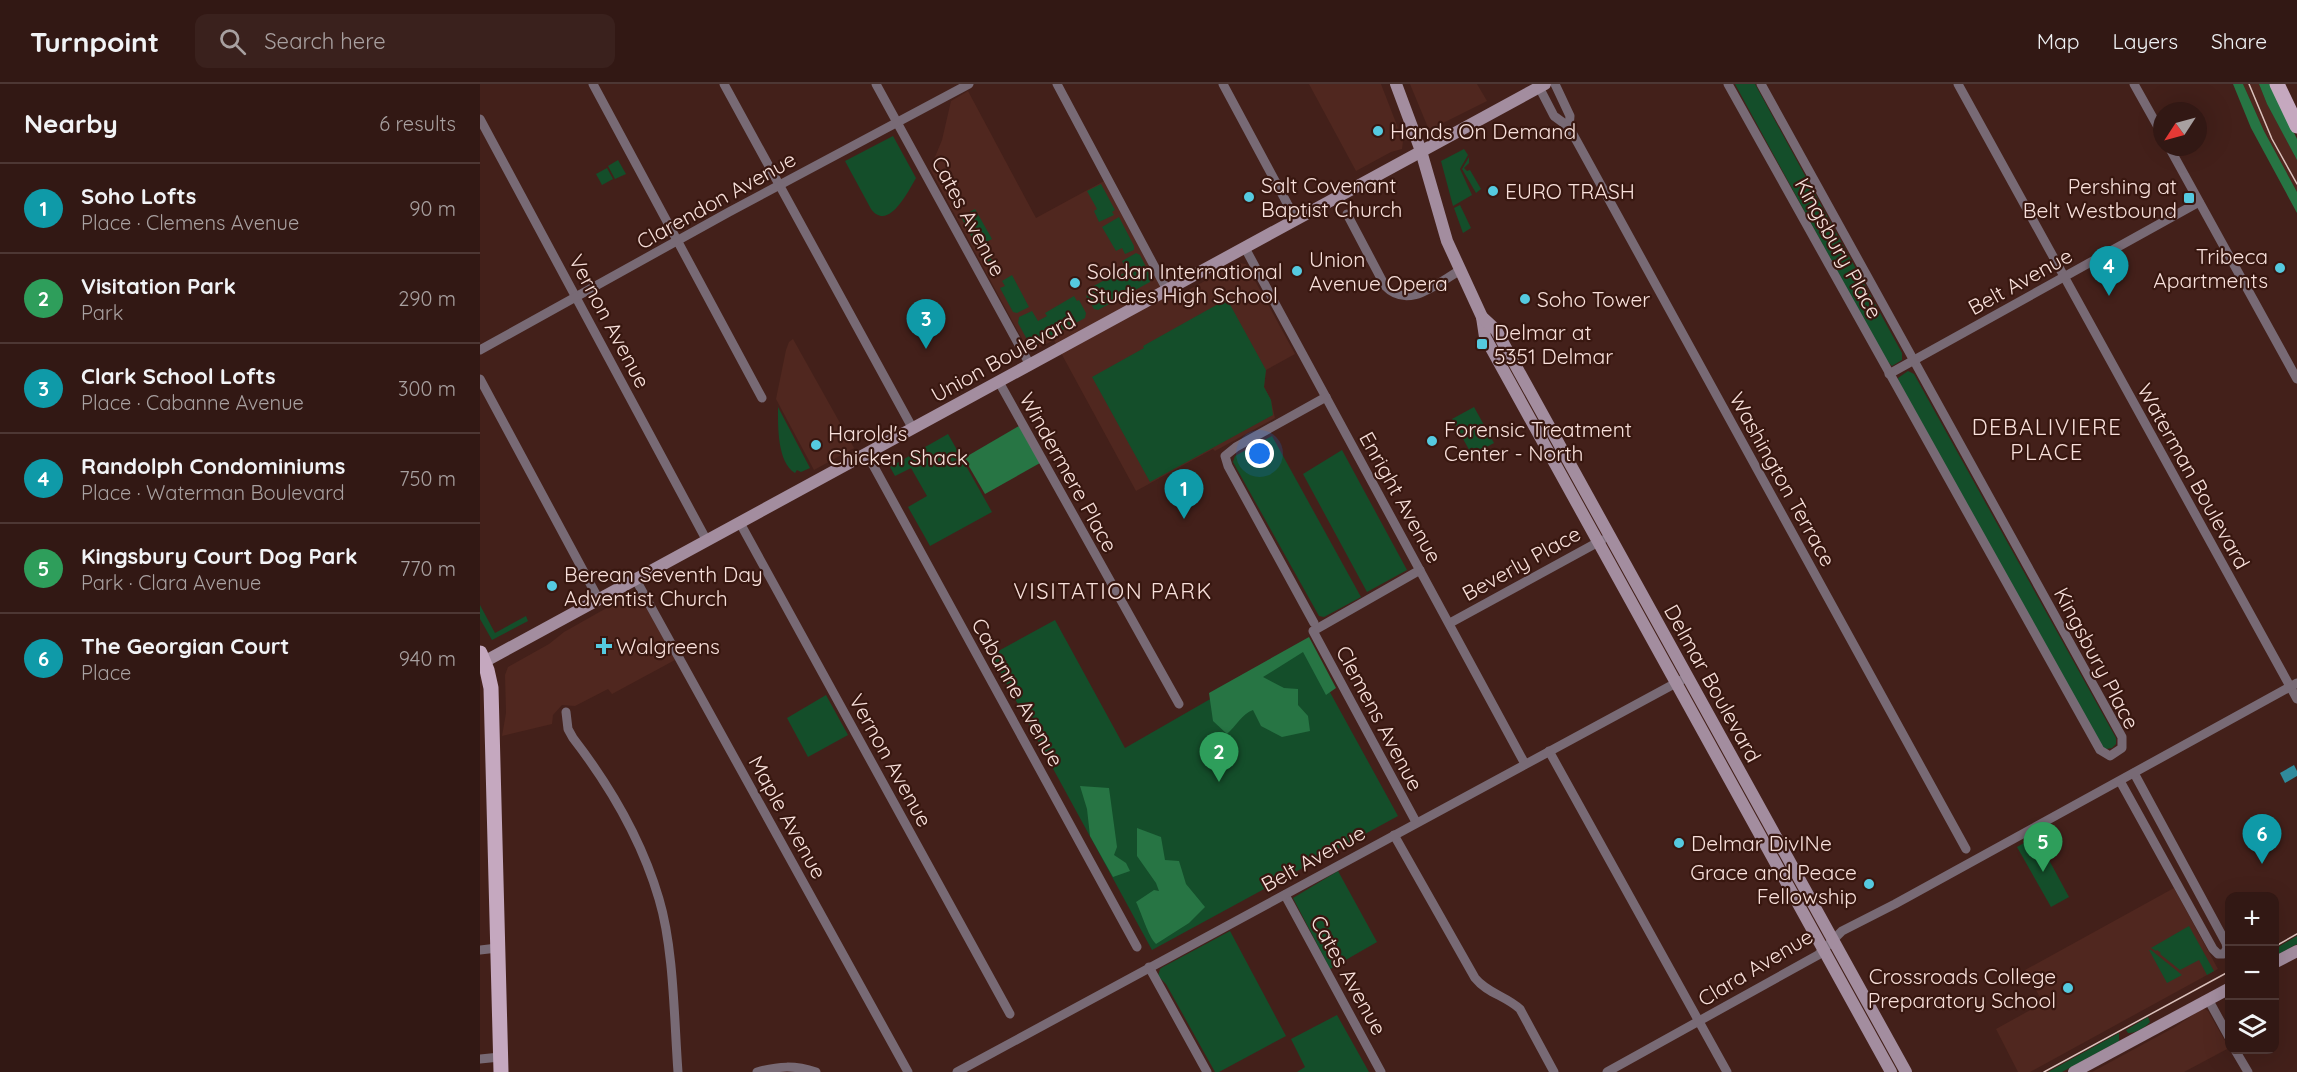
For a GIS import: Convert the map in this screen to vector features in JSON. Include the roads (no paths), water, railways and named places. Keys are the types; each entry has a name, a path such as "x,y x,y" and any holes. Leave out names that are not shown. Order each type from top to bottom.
{"main road":[{"name":"Delmar Boulevard","path":"1395,84 1421,152 1440,221 1459,271 1482,317 1496,330 1604,538 1824,949 1906,1072"},
{"path":"2277,84 2297,126"},
{"path":"2287,84 2297,105"},
{"name":"Union Boulevard","path":"482,660 636,580 1542,86"},
{"path":"482,660 491,688 501,1064"},
{"name":"Delmar Boulevard","path":"1681,680 1833,940 1891,1072"},
{"path":"2279,960 2297,951"},
{"path":"2074,1072 2225,989"}],"street":[{"path":"593,84 762,398"},
{"path":"724,84 913,429"},
{"name":"Cates Avenue","path":"876,84 1030,365"},
{"name":"Clarendon Avenue","path":"480,350 969,84"},
{"path":"1057,84 1167,290"},
{"path":"1223,84 1296,220"},
{"path":"1555,84 1570,116 1569,127"},
{"name":"Kingsbury Place","path":"1728,84 2100,750 2110,756 2122,748 2122,738 1761,84"},
{"name":"Waterman Boulevard","path":"1958,84 2294,685 2297,699"},
{"path":"2134,84 2153,118"},
{"path":"1542,86 1554,116 1569,127"},
{"name":"Vernon Avenue","path":"480,119 707,541"},
{"name":"Washington Terrace","path":"1569,127 1966,849"},
{"path":"2174,156 2297,379"},
{"name":"Belt Avenue","path":"1889,374 2062,273 2199,202"},
{"path":"1347,214 1385,286 1392,294 1404,298 1414,296 1459,271"},
{"name":"Enright Avenue","path":"1245,248 1525,764"},
{"path":"480,379 599,600"},
{"name":"Windermere Place","path":"999,382 1179,704"},
{"name":"Clemens Avenue","path":"1326,397 1236,447 1225,456 1228,466 1309,614 1416,822"},
{"name":"Cabanne Avenue","path":"867,454 1137,947"},
{"name":"Vernon Avenue","path":"740,523 1010,1014"},
{"name":"Beverly Place","path":"1450,623 1604,538"},
{"path":"1314,627 1420,570"},
{"name":"Maple Avenue","path":"636,580 908,1072"},
{"name":"Belt Avenue","path":"957,1072 1681,680"},
{"name":"Clara Avenue","path":"1607,1072 1818,955 1842,931 2294,685"},
{"path":"566,712 568,729 605,783 630,827 660,900 668,944 678,1072"},
{"path":"1549,751 1727,1072"},
{"path":"2120,781 2213,949 2218,954 2224,954 2228,948 2226,943 2134,773"},
{"path":"1394,835 1475,978 1482,986 1511,1001 1520,1009 1554,1072"},
{"name":"Cates Avenue","path":"1285,895 1381,1072"},
{"path":"480,950 497,948"},
{"path":"1149,968 1207,1072"},
{"path":"2208,999 2225,1032"},
{"path":"2237,1054 2248,1072"},
{"path":"480,1059 501,1064"},
{"path":"757,1072 783,1067 799,1067 816,1072"}],"water":[{"path":"2294,765 2297,776 2285,783 2280,773"}],"tram line":[{"path":"2249,84 2272,139 2297,184"},
{"path":"2276,946 2297,934"},
{"path":"2044,1072 2225,974"}],"place":[{"name":"Hands On Demand","path":"1378,131"},
{"name":"EURO TRASH","path":"1493,191"},
{"name":"Salt Covenant Baptist Church","path":"1249,197"},
{"name":"Pershing at Belt Westbound","path":"2189,198"},
{"name":"Tribeca Apartments","path":"2280,268"},
{"name":"Union Avenue Opera","path":"1297,271"},
{"name":"Soldan International Studies High School","path":"1075,283"},
{"name":"Randolph Condominiums","path":"2109,296"},
{"name":"Soho Tower","path":"1525,299"},
{"name":"Delmar at 5351 Delmar","path":"1482,344"},
{"name":"Clark School Lofts","path":"926,349"},
{"name":"Forensic Treatment Center - North","path":"1432,441"},
{"name":"Harold's Chicken Shack","path":"816,445"},
{"name":"Soho Lofts","path":"1184,519"},
{"name":"Berean Seventh Day Adventist Church","path":"552,586"},
{"name":"Walgreens","path":"604,646"},
{"name":"Visitation Park","path":"1219,782"},
{"name":"Delmar DivINe","path":"1679,843"},
{"name":"The Georgian Court","path":"2262,864"},
{"name":"Kingsbury Court Dog Park","path":"2043,872"},
{"name":"Grace and Peace Fellowship","path":"1869,884"},
{"name":"Crossroads College Preparatory School","path":"2068,988"}],"district":[{"name":"DEBALIVIERE PLACE","path":"2047,440"},
{"name":"VISITATION PARK","path":"1113,591"}]}
